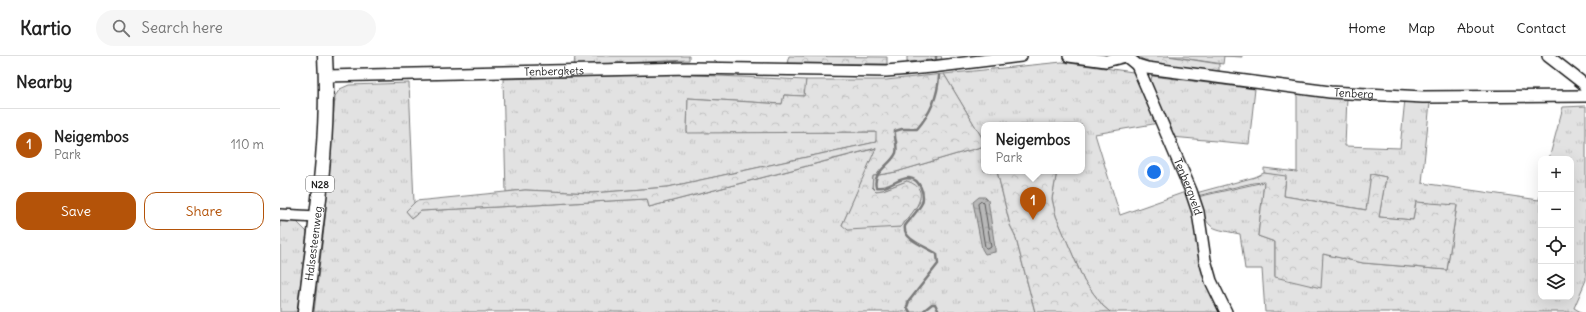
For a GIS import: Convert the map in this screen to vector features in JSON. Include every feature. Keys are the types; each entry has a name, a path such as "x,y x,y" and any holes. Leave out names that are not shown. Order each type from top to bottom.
{"main road":[{"name":"Halsesteenweg","path":"305,312 317,217 324,141 326,76 325,56"}],"street":[{"name":"Tenbergkets","path":"326,76 690,68 886,71 1021,56"},
{"path":"1069,56 1106,60 1126,56"},
{"name":"Tenberg","path":"1126,56 1137,65 1162,71 1330,92 1423,97 1586,96"},
{"path":"1548,56 1584,84 1586,90"},
{"name":"Tenbergveld","path":"1137,65 1191,191 1198,212 1205,260 1211,281 1226,312"},
{"path":"280,215 317,217"}],"green space":[{"path":"575,56 689,56 689,60 574,65"},
{"path":"789,56 887,57 887,64 787,63"},
{"path":"907,56 941,56 942,59 907,62"},
{"path":"1136,56 1168,56 1219,64 1219,74 1151,63"},
{"path":"1168,56 1224,56 1223,64"},
{"path":"1062,62 1133,72 1140,79 1159,123 1095,134 1120,215 1188,191 1222,312 1110,312 1103,306 1084,281 1056,216 1052,199 1056,174 1085,174 1085,122 981,122 981,136 944,74"},
{"path":"674,74 806,80 805,96 784,95 782,104 688,98 687,132 877,132 876,142 668,187 592,193 525,190 506,192 503,79"},
{"path":"944,74 981,136 981,147 896,172 873,176 872,187 876,191 907,181 915,185 919,190 919,202 901,227 848,230 842,225 876,148 649,207 647,199 421,211 412,218 406,211 416,201 525,190 592,193 668,187 876,142 876,132 687,133 688,98 782,104 784,95 804,96 806,80 886,80"},
{"path":"1152,76 1255,89 1249,144 1172,137 1150,84"},
{"path":"409,83 414,203 406,211 412,218 421,211 647,199 649,207 877,148 842,225 901,227 920,202 907,181 876,191 872,187 873,176 896,172 981,147 981,174 998,174 1010,225 1015,235 1035,312 314,312 325,219 335,96 340,89 349,85"},
{"path":"1297,94 1347,97 1345,146 1400,148 1405,99 1430,102 1422,183 1538,200 1538,300 1574,300 1574,156 1550,156 1563,107 1586,106 1586,280 1574,308 1581,312 1265,312 1262,269 1245,269 1240,234 1220,230 1210,225 1204,216 1197,197 1264,182 1258,236 1275,242 1275,276 1323,254 1363,263 1447,270 1457,206 1416,202 1413,220 1379,217 1386,177 1371,174 1367,210 1284,196 1286,177 1264,173 1264,168 1297,172"},
{"path":"1264,173 1286,176 1284,196 1366,210 1371,174 1386,177 1379,217 1413,220 1416,202 1457,205 1447,270 1363,263 1323,254 1321,288 1275,277 1275,242 1258,236 1264,182 1253,183 1197,196 1196,193 1255,177"},
{"path":"998,174 1056,174 1052,199 1056,216 1084,281 1103,306 1110,312 1035,312 1015,235 1010,225"},
{"path":"280,218 297,222 307,232 297,312 280,312"}],"water":[{"path":"979,197 985,197 988,200 995,248 995,252 985,254 982,249 973,202"}],"waterway":[{"path":"910,312 907,307 909,301 938,264 937,254 916,243 907,235 905,231 905,226 922,203 922,191 919,184 913,179 909,178 905,178 881,187 876,187 876,182 879,173 896,153 897,148 895,131 902,129 917,129 926,117 935,97 939,76"},
{"path":"922,312 932,304 935,304 939,312"}],"place":[{"name":"Neigembos","path":"1033,220"}]}
